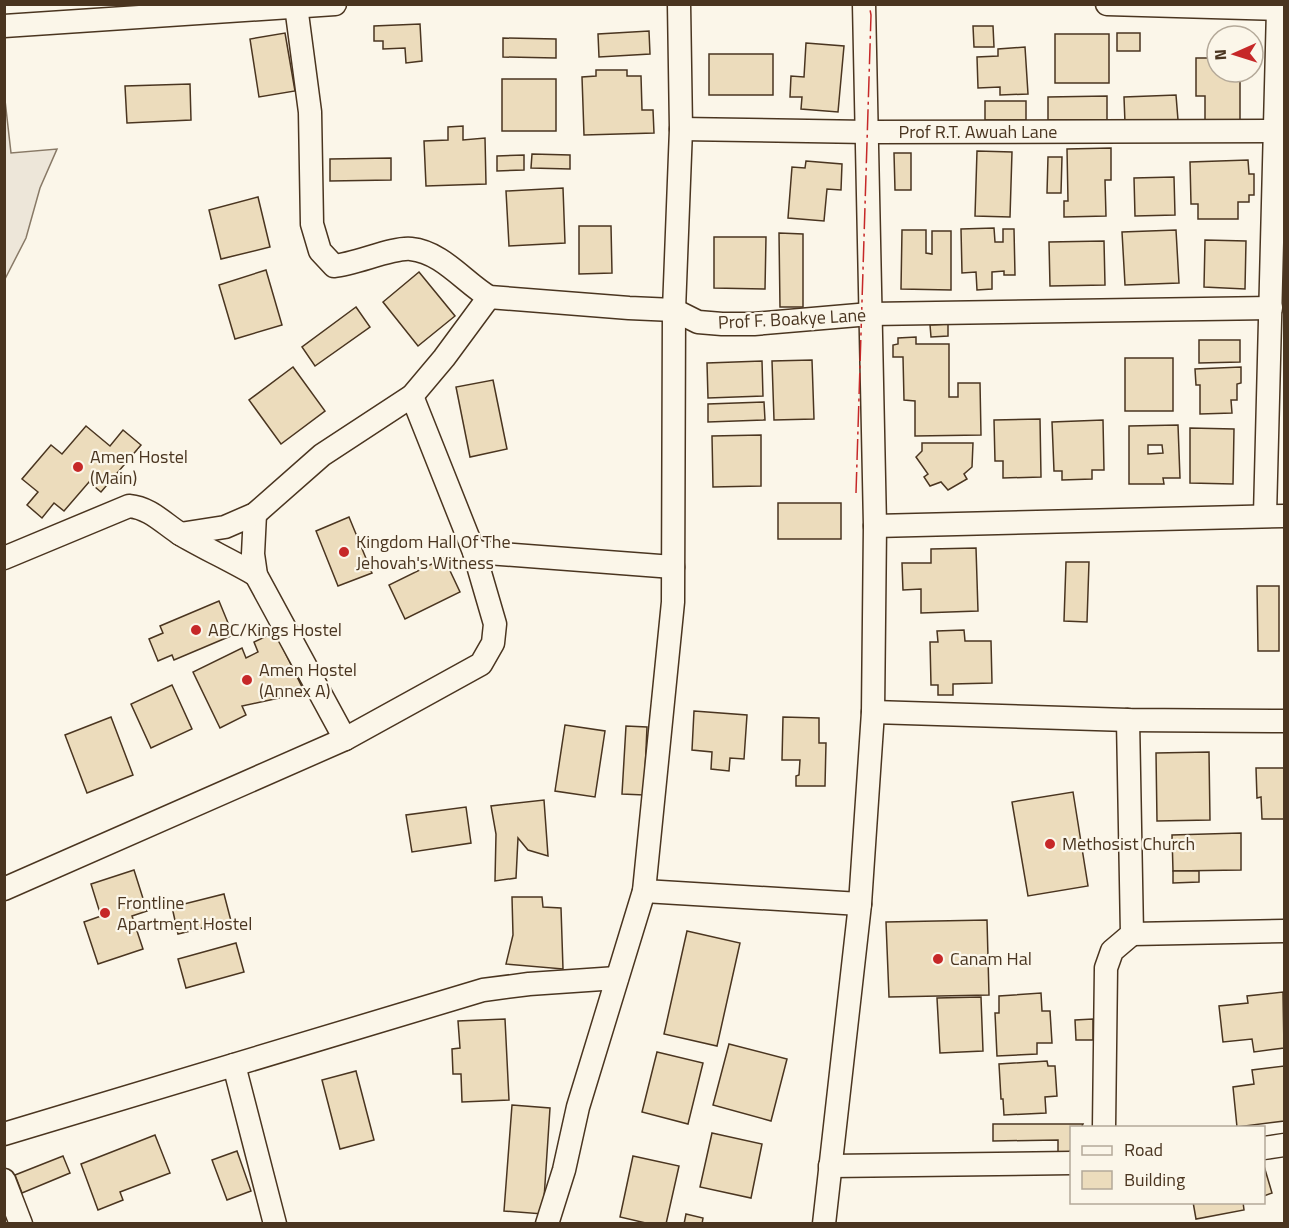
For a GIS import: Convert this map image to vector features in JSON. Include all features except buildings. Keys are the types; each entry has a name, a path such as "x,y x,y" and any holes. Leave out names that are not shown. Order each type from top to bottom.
{"street":[{"path":"4,26 335,4"},
{"path":"547,1224 564,1170 578,1107 644,891 673,603 674,310 681,129 679,4"},
{"path":"824,1224 860,904 873,712 875,526 864,4"},
{"path":"875,526 1275,516 1271,308 1275,131 1281,9 1107,4"},
{"path":"180,534 225,527 255,514 322,455 412,396 444,358 489,297 432,256 411,249 334,266 320,250 312,224 310,112 296,6"},
{"name":"Prof R.T. Awuah Lane","path":"681,129 867,132 1275,131"},
{"name":"Prof F. Boakye Lane","path":"489,297 674,310 698,322 722,324 754,324 870,315 1271,308"},
{"path":"4,889 345,738 481,664 493,643 495,624 474,552 412,396"},
{"path":"4,558 129,506 138,507 153,514 180,534 256,575"},
{"path":"255,514 253,554 256,575 345,738"},
{"path":"474,552 673,567"},
{"path":"873,712 1128,720 1284,721"},
{"path":"1128,720 1132,934"},
{"path":"644,891 860,904"},
{"path":"1104,1126 1106,968 1112,951 1132,934 1284,931"},
{"path":"4,1134 483,990 529,984 617,978"},
{"path":"234,1065 275,1224"},
{"path":"1265,1148 1284,1145"},
{"path":"830,1166 1070,1162"},
{"path":"4,1180 21,1224"}],"shaded area":[{"path":"5,100 11,153 57,149 40,188 26,238 5,279"}],"power":[{"path":"856,493 871,15 869,4"}],"place":[{"name":"Amen Hostel (Main)","path":"78,467"},
{"name":"Kingdom Hall Of The Jehovah's Witness","path":"344,552"},
{"name":"ABC/Kings Hostel","path":"196,630"},
{"name":"Amen Hostel (Annex A)","path":"247,680"},
{"name":"Methosist Church","path":"1050,844"},
{"name":"Frontline Apartment Hostel","path":"105,913"},
{"name":"Canam Hal","path":"938,959"}]}
